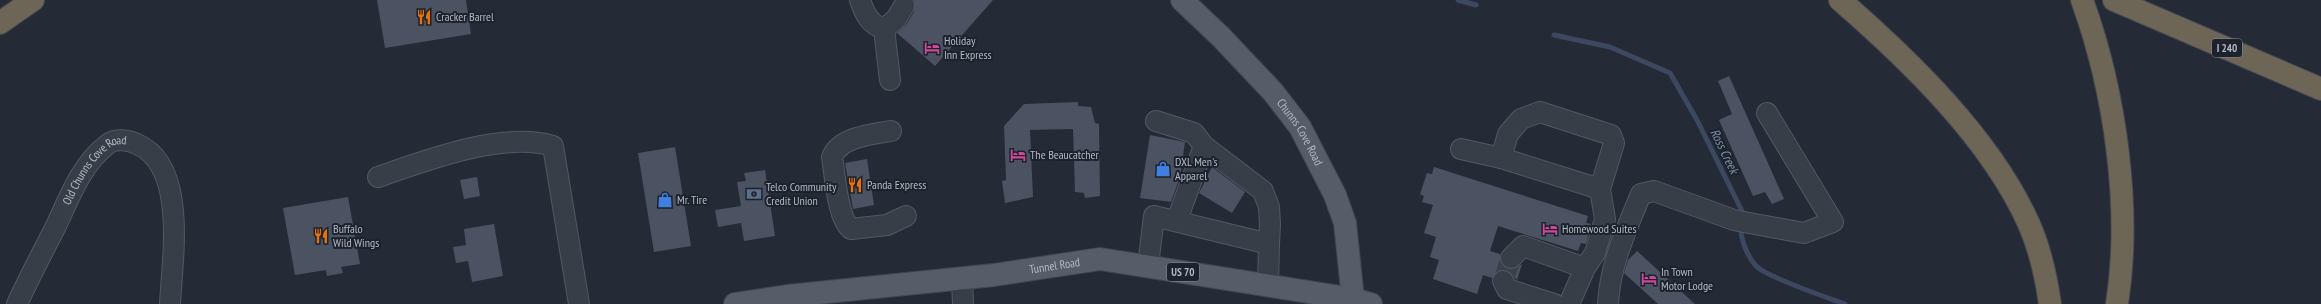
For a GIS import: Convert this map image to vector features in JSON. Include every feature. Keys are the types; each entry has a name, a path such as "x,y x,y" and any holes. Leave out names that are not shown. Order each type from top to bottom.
{"highway":[{"path":"0,23 33,0"},
{"path":"1840,0 1879,34 1942,99 1978,140 1999,169 2028,222 2039,250 2050,304"},
{"path":"2082,0 2092,27 2107,88 2117,152 2122,219 2122,272 2117,304"},
{"name":"I 240","path":"2124,4 2321,89"}],"main road":[{"name":"Chunns Cove Road","path":"1182,0 1221,37 1273,92 1300,127 1335,195 1345,223 1362,301"},
{"name":"Tunnel Road","path":"735,304 778,301 1100,259 1362,301"}],"street":[{"path":"860,0 865,14 873,25 884,29"},
{"path":"884,29 896,19 904,6"},
{"path":"884,29 890,80"},
{"path":"1501,158 1508,134 1521,119 1540,112 1611,135 1614,143 1600,189 1605,219 1595,253 1585,268 1569,304"},
{"path":"1608,304 1609,283 1624,235 1641,194 1654,191 1741,222 1804,233 1833,222 1767,113"},
{"path":"1156,121 1194,133 1204,146 1263,191 1269,207 1270,224 1268,244 1268,286"},
{"path":"891,131 866,136 844,143 836,149 832,157 841,212 846,225 851,229 887,225 906,216"},
{"name":"Old Chunns Cove Road","path":"17,304 81,174 109,143 128,140 141,146 151,154 161,168 168,185 174,227 170,304"},
{"path":"378,177 446,153 522,141 553,146 579,304"},
{"path":"1177,220 1204,146"},
{"path":"1461,149 1501,158 1600,189"},
{"path":"1148,266 1154,216 1177,220 1268,244"},
{"path":"1511,258 1523,246 1585,268"},
{"path":"962,278 962,304"},
{"path":"1503,281 1507,289 1554,304"}],"building":[{"name":"Cracker Barrel","path":"377,0 466,0 471,34 385,48"},
{"name":"Holiday Inn Express","path":"914,0 993,0 935,66 897,33 906,25 914,12"},
{"path":"1729,76 1784,199 1772,204 1765,192 1753,196 1719,120 1732,114 1718,81"},
{"name":"The Beaucatcher","path":"1078,102 1078,106 1091,107 1095,123 1099,124 1100,196 1085,198 1084,193 1075,192 1073,129 1030,130 1033,197 1005,203 1002,181 1006,180 1004,126 1024,104"},
{"name":"DXL Men's Apparel","path":"1150,135 1185,142 1180,177 1171,202 1140,198"},
{"name":"Mr. Tire","path":"675,147 691,246 654,252 638,153"},
{"path":"867,159 874,205 853,209 845,163"},
{"path":"1212,167 1245,192 1232,213 1199,193"},
{"name":"Homewood Suites","path":"1434,167 1588,216 1586,223 1591,224 1586,244 1581,243 1578,251 1498,226 1490,251 1500,254 1500,261 1508,269 1514,269 1522,264 1517,280 1510,272 1504,270 1498,271 1492,278 1483,275 1477,294 1433,279 1439,260 1430,257 1436,237 1424,233 1433,205 1422,202 1424,196 1420,194 1427,173 1432,174"},
{"name":"Telco Community Credit Union","path":"765,170 775,236 744,241 741,223 718,227 715,210 741,206 737,182 746,181 744,173"},
{"path":"477,177 480,196 464,199 460,180"},
{"name":"Buffalo Wild Wings","path":"348,197 360,264 341,267 343,273 327,276 326,270 295,275 283,208"},
{"path":"494,224 503,276 472,282 468,261 456,263 453,247 466,245 464,229"},
{"path":"1637,251 1695,304 1658,304 1624,273 1628,260"}],"waterway":[{"name":"Ross Creek","path":"1458,0 1476,5"},
{"name":"Ross Creek","path":"1554,35 1610,47 1670,73 1697,120 1742,211 1742,218"},
{"name":"Ross Creek","path":"1741,226 1745,247 1756,266 1762,271 1845,304"}],"tunnel":[{"path":"1503,281 1511,258"}],"place":[{"name":"Cracker Barrel","path":"424,17"},
{"name":"Holiday Inn Express","path":"932,48"},
{"name":"The Beaucatcher","path":"1018,155"},
{"name":"DXL Men's Apparel","path":"1163,169"},
{"name":"Panda Express","path":"855,185"},
{"name":"Telco Community Credit Union","path":"754,194"},
{"name":"Mr. Tire","path":"665,200"},
{"name":"Homewood Suites","path":"1550,229"},
{"name":"Buffalo Wild Wings","path":"321,236"},
{"name":"In Town Motor Lodge","path":"1649,279"}]}
